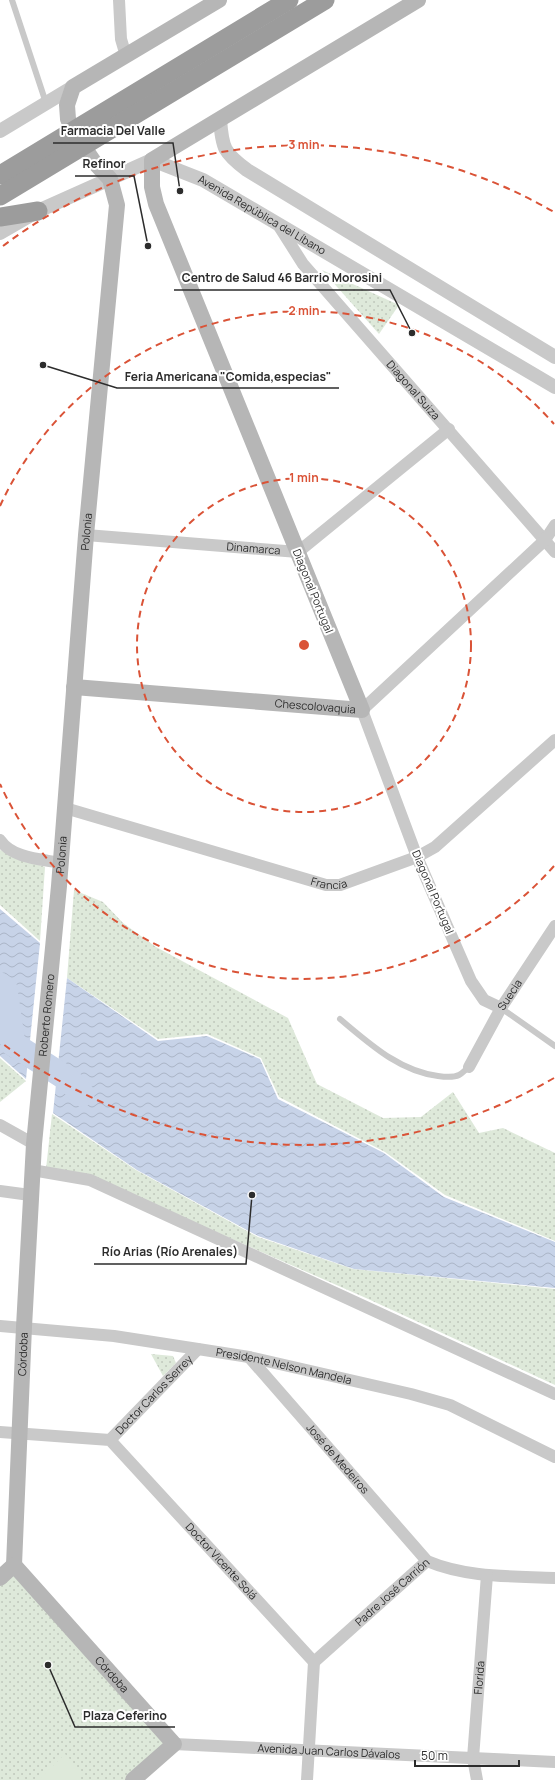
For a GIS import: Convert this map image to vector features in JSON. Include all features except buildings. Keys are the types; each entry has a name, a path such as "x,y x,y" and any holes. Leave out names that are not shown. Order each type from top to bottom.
{"highway":[{"path":"0,196 78,138 289,0"},
{"path":"0,175 78,138 325,0"},
{"path":"0,217 38,211"}],"main road":[{"path":"110,179 94,162 78,138 68,118 66,105 73,87 219,0"},
{"path":"152,160 418,0"},
{"name":"Diagonal Portugal","path":"152,160 152,187 156,204 362,710"},
{"name":"Polonia","path":"59,886 86,535 116,217 116,205 110,179"},
{"name":"Chescolovaquia","path":"74,687 362,710"},
{"name":"Roberto Romero","path":"34,1144 59,886"},
{"name":"Córdoba","path":"34,1144 30,1195 14,1565 174,1744"},
{"path":"0,1578 14,1565"},
{"path":"133,1780 174,1744"}],"street":[{"path":"119,0 121,39 126,56"},
{"path":"0,131 73,87"},
{"path":"220,119 222,141 230,157 247,170 555,357"},
{"path":"0,233 38,211 152,160"},
{"name":"Avenida República del Líbano","path":"152,160 203,180 555,387"},
{"name":"Diagonal Suiza","path":"277,223 303,264 449,429 555,552"},
{"path":"298,552 449,429"},
{"name":"Chescolovaquia","path":"362,710 545,540 555,525"},
{"name":"Dinamarca","path":"86,535 298,552"},
{"name":"Diagonal Portugal","path":"362,710 417,857 471,981 484,1000 501,1008"},
{"name":"Francia","path":"65,808 326,885 340,885 417,857 435,847 555,740"},
{"path":"0,840 5,848 14,853 61,864"},
{"name":"Suecia","path":"469,1067 501,1008 555,926"},
{"path":"0,1125 34,1144"},
{"path":"32,1170 90,1180 555,1394"},
{"path":"0,1191 30,1195"},
{"name":"Presidente Nelson Mandela","path":"0,1326 114,1336 249,1357 411,1394 450,1405 555,1457"},
{"name":"Doctor Carlos Serrey","path":"110,1440 198,1349"},
{"name":"José de Medeiros","path":"249,1357 427,1561"},
{"path":"0,1432 110,1440"},
{"name":"Doctor Vicente Solá","path":"110,1440 314,1662"},
{"name":"Padre José Carrión","path":"314,1662 427,1561 446,1569 487,1575 555,1578"},
{"name":"Florida","path":"477,1780 473,1758 487,1575"},
{"path":"307,1780 314,1662"},
{"name":"Avenida Juan Carlos Dávalos","path":"174,1744 555,1762"}],"lane":[{"path":"12,0 46,104"},
{"path":"501,1008 555,1046"},
{"path":"340,1019 372,1045 405,1067 428,1075 447,1077 459,1075 469,1067"}],"green space":[{"path":"322,270 399,305 379,334"},
{"path":"0,850 45,867 40,941 0,905"},
{"path":"74,890 103,902 123,923 156,947 288,1018 317,1084 383,1118 421,1117 453,1092 479,1133 503,1128 555,1153 555,1241 445,1195 385,1152 279,1097 261,1058 207,1034 158,1039 67,978"},
{"path":"0,1058 26,1081 0,1102"},
{"path":"52,1114 136,1170 258,1237 353,1269 555,1289 555,1385 366,1298 89,1176 46,1169"},
{"path":"151,1354 173,1356 176,1363 163,1376"},
{"path":"14,1574 166,1743 125,1780 0,1780 0,1586"},
{"path":"65,1754 83,1773 76,1780 38,1780"}],"water":[{"path":"0,909 40,943 26,1079 0,1056"},
{"path":"67,978 158,1041 207,1036 260,1059 278,1099 384,1153 444,1197 555,1242 555,1288 354,1269 258,1236 137,1170 53,1113"}],"waterway":[{"path":"0,985 5,989 13,1044 69,1080 82,1094"}],"place":[{"name":"Farmacia Del Valle","path":"180,191"},
{"name":"Refinor","path":"148,246"},
{"name":"Centro de Salud 46 Barrio Morosini","path":"412,333"},
{"name":"Feria Americana \"Comida,especias\"","path":"43,365"},
{"name":"Río Arias (Río Arenales)","path":"252,1195"},
{"name":"Plaza Ceferino","path":"48,1665"}]}
